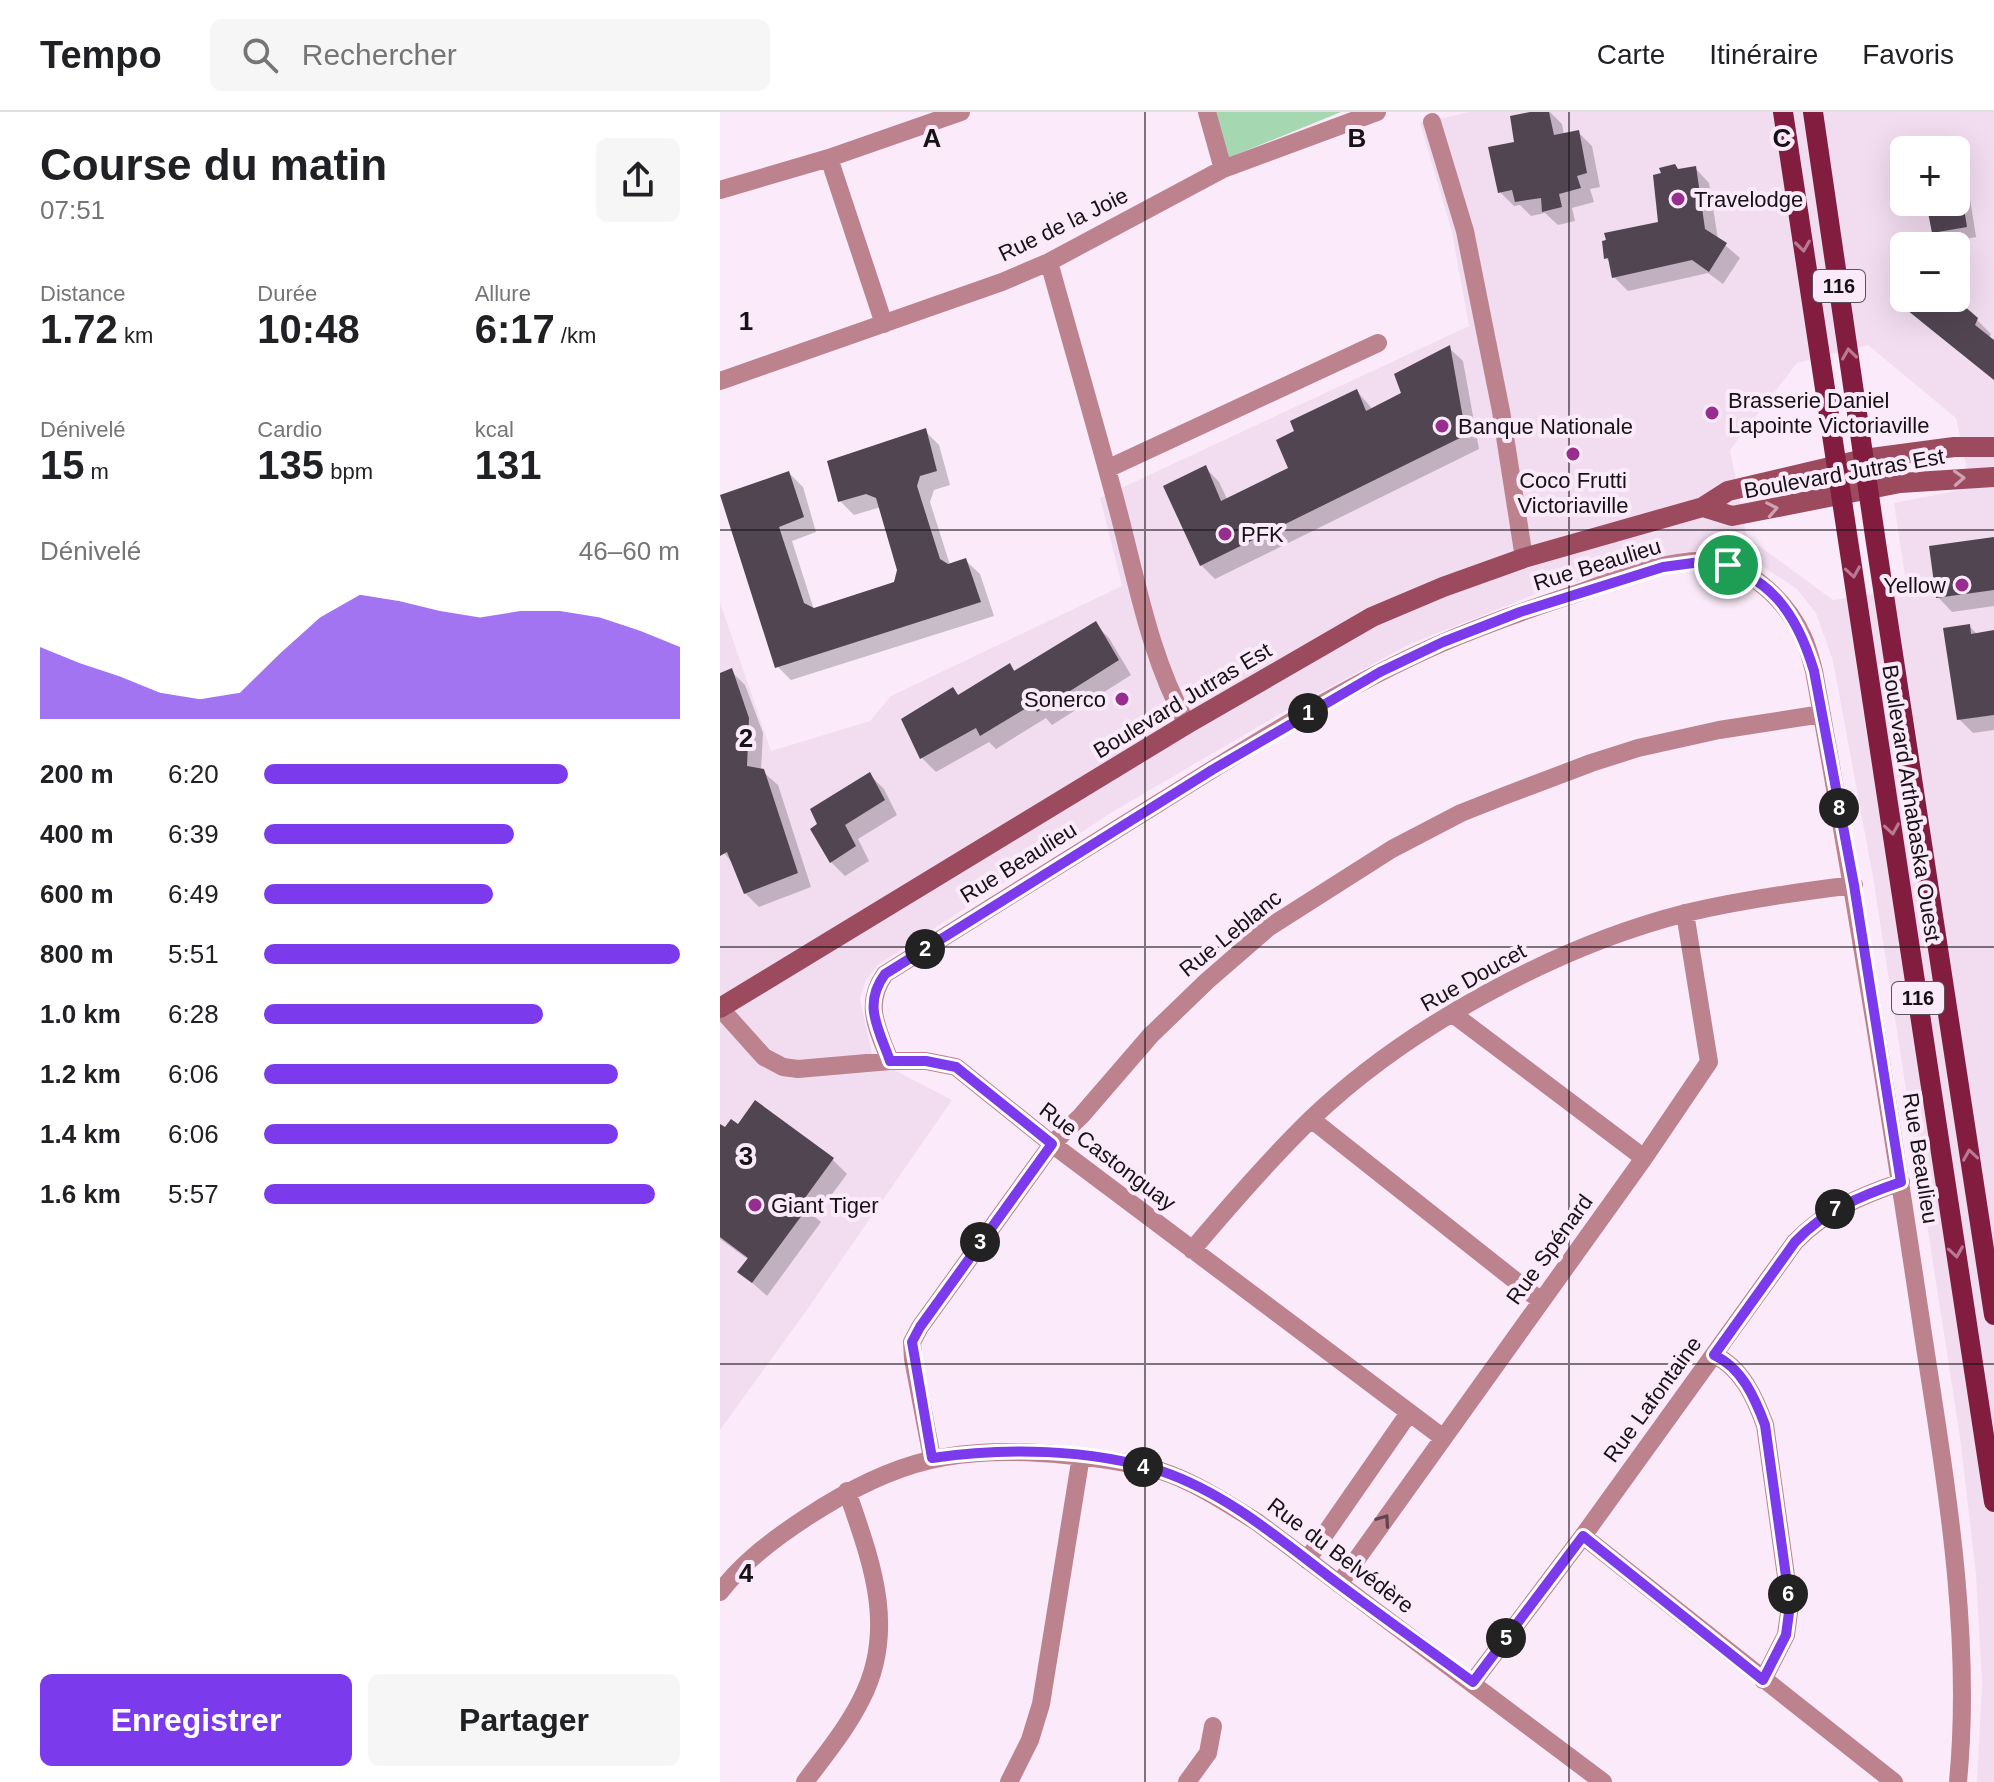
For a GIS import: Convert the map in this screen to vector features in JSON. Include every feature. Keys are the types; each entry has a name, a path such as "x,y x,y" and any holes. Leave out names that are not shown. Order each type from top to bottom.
{"main road":[{"name":"Boulevard Arthabaska Ouest","path":"1783,112 1994,1502"},
{"name":"Boulevard Arthabaska Ouest","path":"1813,112 1994,1315"},
{"name":"Boulevard Jutras Est","path":"720,1008 1297,658 1372,617 1524,558 1703,507 1728,491 1864,459 1954,447 1994,447"},
{"name":"Boulevard Jutras Est","path":"1703,507 1732,516 1900,483 1994,477"}],"street":[{"path":"720,190 829,158 961,112"},
{"path":"1207,112 1223,169"},
{"name":"Rue de la Joie","path":"720,381 1049,262 1223,169 1377,112"},
{"path":"1432,122 1465,231 1501,411 1524,558"},
{"path":"829,158 884,324"},
{"path":"1049,262 1157,662 1187,724"},
{"path":"1107,469 1378,343"},
{"name":"Rue Beaulieu","path":"890,1061 872,1001 878,983 885,974 1212,770 1380,672 1443,642 1520,612 1663,567 1708,561 1728,565 1767,589 1788,609 1804,638 1814,671 1854,885 1945,1475 1958,1609 1962,1704 1958,1782"},
{"name":"Rue Leblanc","path":"932,1458 912,1342 920,1327 1052,1144 1081,1116 1151,1035 1268,928 1392,849 1461,813 1638,748 1705,733 1822,714"},
{"name":"Rue Doucet","path":"1192,1250 1311,1119 1351,1084 1453,1014 1513,979 1573,952 1685,913 1774,895 1854,885"},
{"name":"Rue Spénard","path":"1339,1584 1644,1158 1709,1062 1685,913"},
{"name":"Rue Castonguay","path":"720,1008 764,1057 783,1067 798,1069 890,1061 926,1061 956,1067 1052,1144 1442,1437"},
{"path":"1453,1014 1644,1158"},
{"path":"1311,1119 1541,1301"},
{"name":"Rue Lafontaine","path":"1473,1682 1583,1536 1795,1242 1810,1226 1852,1200 1901,1182"},
{"path":"1714,1355 1739,1374 1756,1399 1765,1425 1790,1605 1786,1635 1763,1680"},
{"path":"1307,1560 1409,1413"},
{"name":"Rue du Belvédère","path":"720,1592 761,1550 847,1491 894,1470 932,1458 970,1452 1022,1451 1081,1456 1161,1471 1205,1490 1257,1522 1603,1782"},
{"path":"1009,1782 1030,1740 1041,1704 1081,1456"},
{"path":"805,1782 861,1701 873,1672 879,1634 879,1601 867,1549 847,1491"},
{"path":"1583,1536 1894,1782"},
{"path":"1187,1782 1208,1753 1213,1726"}],"shaded area":[{"path":"1469,112 1994,112 1994,1782 1977,1782 1982,1684 1976,1574 1960,1437 1873,877 1833,661 1816,613 1797,589 1749,557 1716,550 1684,552 1541,592 1410,644 1280,714 1114,811 878,965 866,980 860,999 873,1059 952,1100 720,1430 720,602 771,751 870,721 891,696 1122,586 1100,498 1469,326 1452,232 1420,123","holes":["1868,345 1956,418 1971,488 1894,503 1907,589 1833,600 1747,537 1730,450 1797,363"]}],"green space":[{"path":"1214,112 1341,112 1228,158"}],"building":[{"path":"1549,112 1554,135 1579,130 1587,173 1577,176 1581,188 1559,194 1562,207 1542,212 1541,198 1515,202 1512,190 1498,193 1488,147 1514,142 1510,116"},
{"name":"Travelodge","path":"1675,164 1678,169 1696,166 1705,229 1727,243 1709,272 1692,260 1612,278 1608,258 1604,259 1604,233 1658,222 1653,175 1661,173 1659,168"},
{"path":"1929,216 1965,216 1967,227 1932,232"},
{"path":"1970,311 1978,318 1975,325 1994,340 1994,380 1909,312"},
{"path":"1450,345 1466,435 1200,566 1163,486 1206,465 1221,501 1288,468 1276,440 1294,431 1290,421 1357,389 1366,411 1401,393 1394,374"},
{"path":"926,428 937,471 920,476 917,486 940,559 948,564 966,558 981,602 775,668 720,495 789,471 804,517 779,527 804,603 814,608 894,582 897,570 876,498 866,494 838,502 827,461"},
{"path":"1994,537 1994,590 1936,598 1929,546"},
{"path":"1096,621 1119,660 1037,712 1033,704 980,736 976,728 920,759 901,719 953,687 958,695 1010,663 1014,671"},
{"path":"1970,624 1971,634 1994,630 1994,715 1957,720 1943,628"},
{"path":"732,668 749,718 747,766 764,769 798,873 744,894 727,852 720,856 720,673"},
{"path":"870,772 885,800 845,825 856,846 830,863 810,829 817,824 810,809"},
{"path":"755,1100 834,1158 802,1202 808,1207 752,1283 737,1272 748,1258 720,1237 720,1124 725,1127 731,1119 738,1124"}],"place":[{"name":"Travelodge","path":"1678,199"},
{"name":"Brasserie Daniel Lapointe Victoriaville","path":"1712,413"},
{"name":"Banque Nationale","path":"1442,426"},
{"name":"Coco Frutti Victoriaville","path":"1573,454"},
{"name":"PFK","path":"1225,534"},
{"name":"Yellow","path":"1962,585"},
{"name":"Sonerco","path":"1122,699"},
{"name":"Giant Tiger","path":"755,1205"}],"route":[{"path":"1708,561 1728,565 1767,589 1788,609 1804,638 1814,671 1854,885 1901,1182 1852,1200 1810,1226 1795,1242 1714,1355 1739,1374 1756,1399 1765,1425 1790,1605 1786,1635 1763,1680 1583,1536 1473,1682 1257,1522 1205,1490 1161,1471 1081,1456 1022,1451 970,1452 932,1458 912,1342 1052,1144 956,1067 926,1061 890,1061 872,1001 878,983 885,974 1212,770 1380,672 1443,642 1602,585 1686,562 1708,561"}]}
